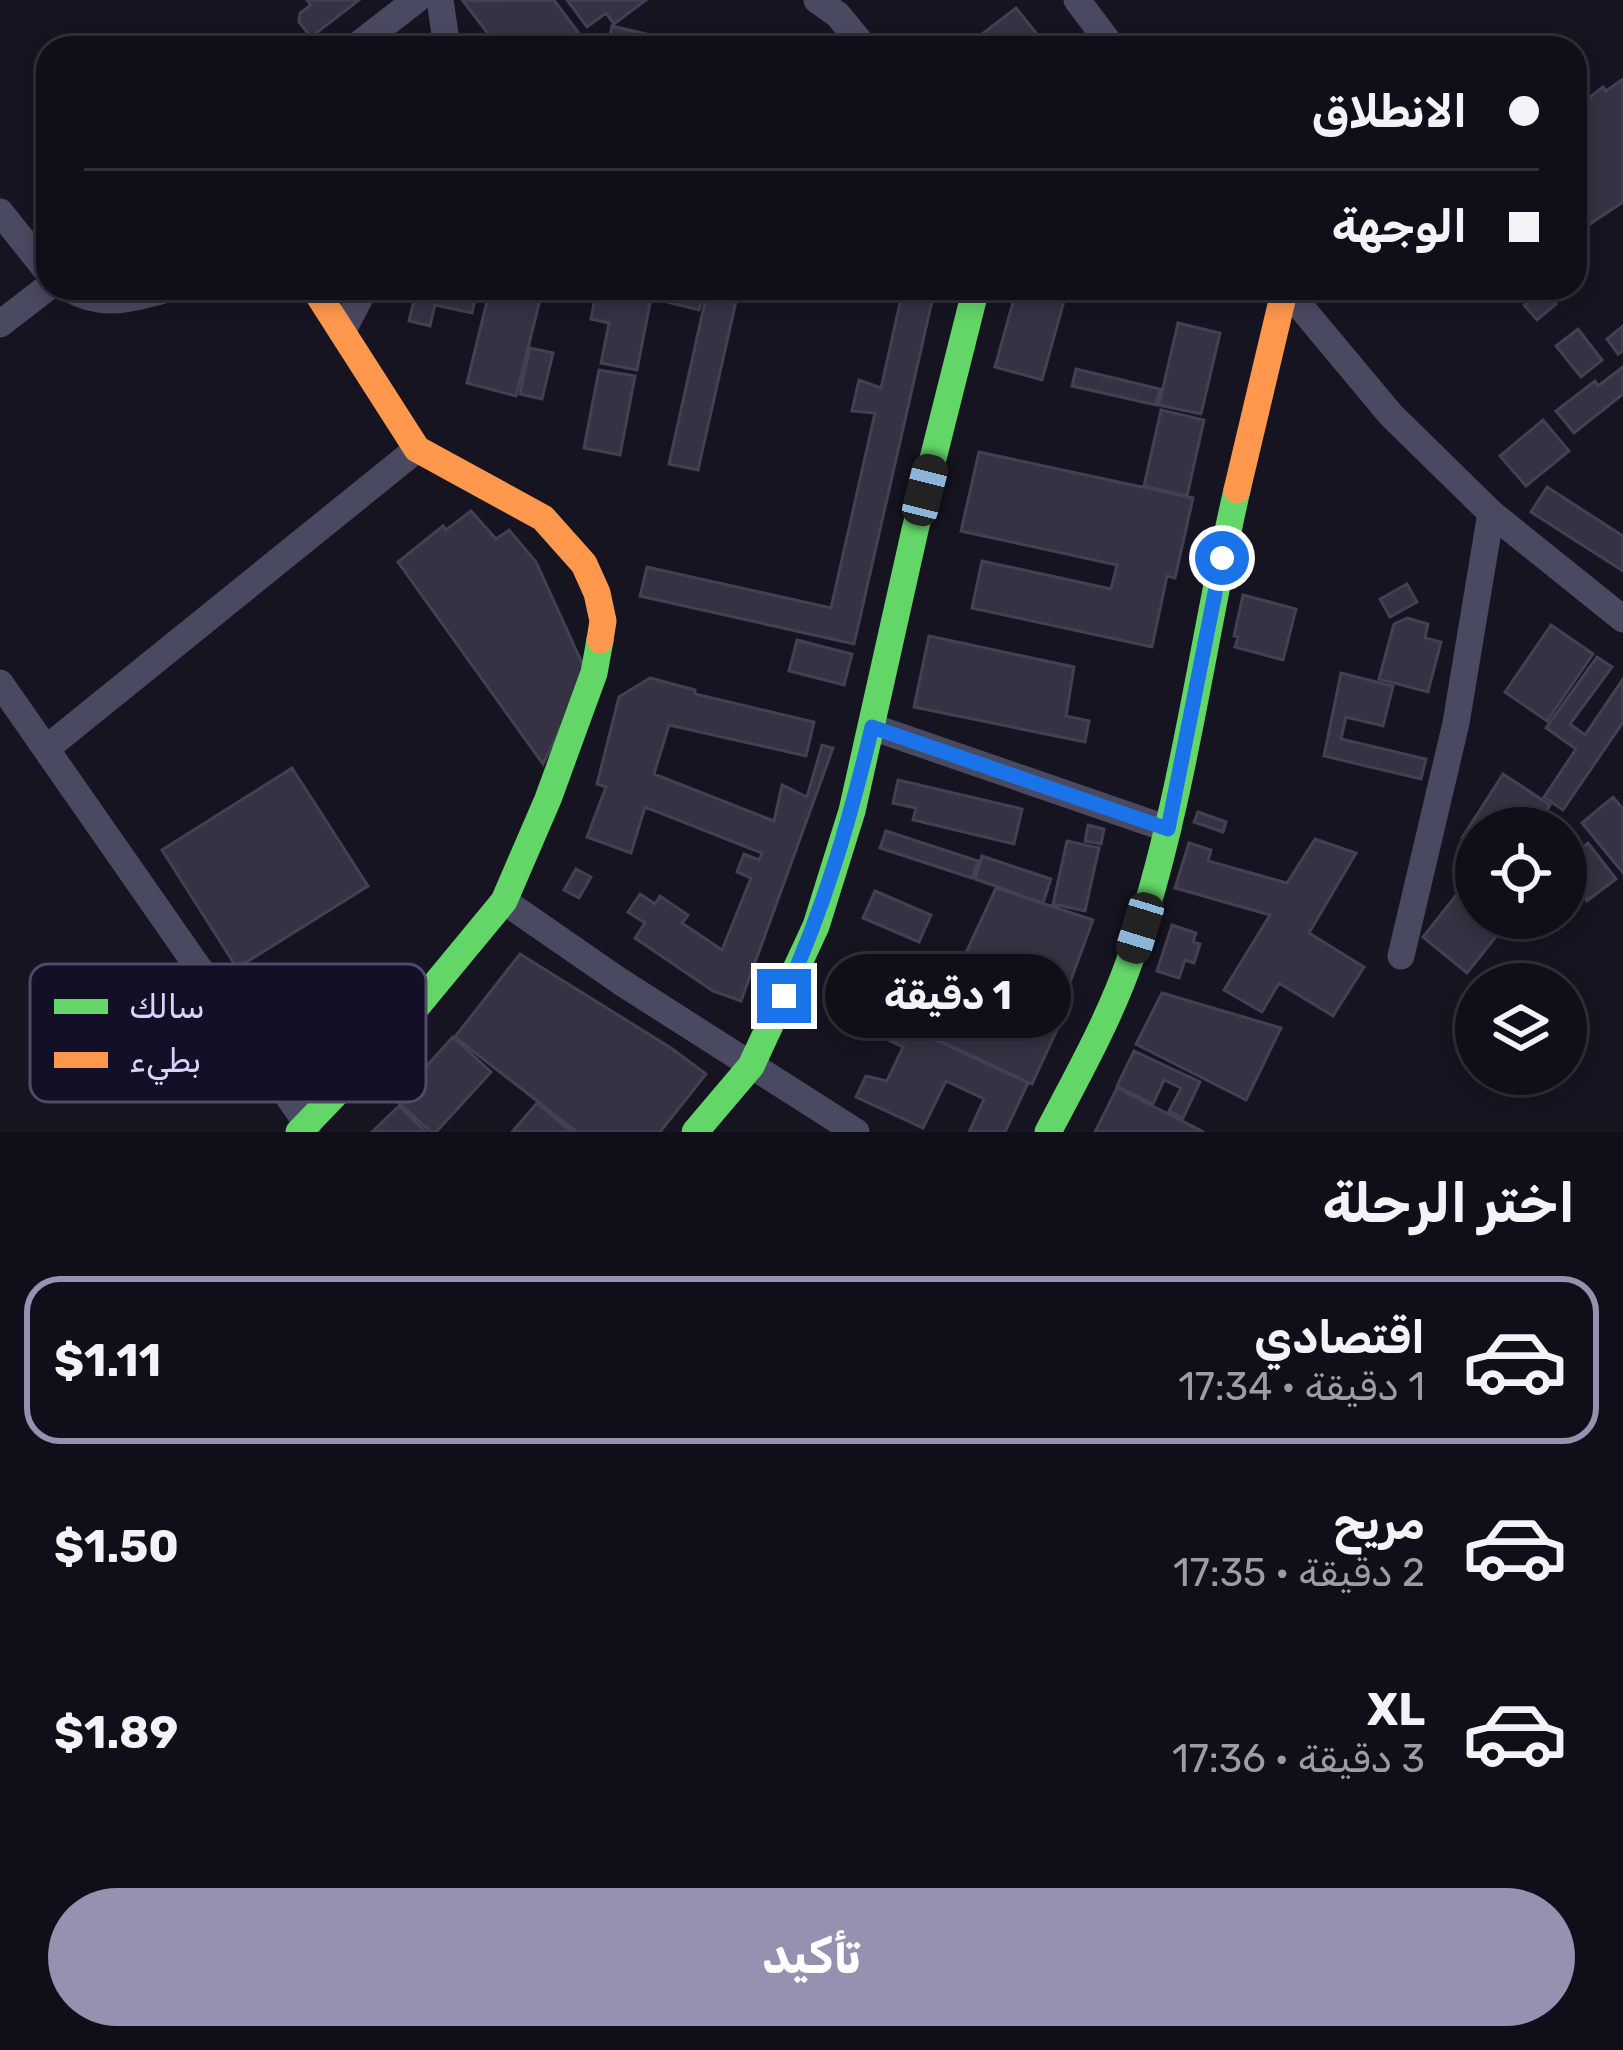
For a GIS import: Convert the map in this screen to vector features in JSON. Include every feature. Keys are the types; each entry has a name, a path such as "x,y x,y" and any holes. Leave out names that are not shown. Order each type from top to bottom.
{"street":[{"path":"370,36 416,0"},
{"path":"440,0 445,36"},
{"path":"817,0 855,36"},
{"path":"1078,0 1104,36"},
{"path":"0,212 36,257"},
{"path":"0,324 36,296"},
{"path":"322,300 417,449 543,518 584,564 598,592 603,621 594,673 548,800 504,901 426,996"},
{"path":"342,332 359,300"},
{"path":"695,1132 751,1066 816,926 852,811 973,300"},
{"path":"1048,1132 1130,962 1168,829 1222,558 1282,300"},
{"path":"1295,300 1390,415 1491,512 1623,619"},
{"path":"46,748 417,449"},
{"path":"1400,956 1456,723 1491,512"},
{"path":"0,683 193,964"},
{"path":"872,727 1168,829"},
{"path":"504,901 856,1132"},
{"path":"286,1102 304,1128 329,1102"}],"building":[{"path":"307,0 359,0 312,36 299,22 300,13 311,5"},
{"path":"554,0 578,32 573,36 490,36 463,1"},
{"path":"567,0 646,0 614,24 606,13 587,27"},
{"path":"1016,8 1038,36 980,36"},
{"path":"612,26 654,36 610,36"},
{"path":"1623,79 1623,202 1587,226 1587,100 1603,87 1606,91"},
{"path":"414,300 475,300 472,313 435,305 430,326 409,321"},
{"path":"487,300 540,300 516,396 467,383"},
{"path":"595,300 651,300 637,370 601,363 609,323 591,319"},
{"path":"663,300 702,300 699,310"},
{"path":"705,300 736,300 698,470 669,464"},
{"path":"901,300 932,300 854,644 640,596 647,567 831,608 875,413 852,411 859,380 881,388"},
{"path":"1014,300 1064,301 1042,380 995,367"},
{"path":"1530,300 1556,304 1537,320 1524,305"},
{"path":"1178,323 1220,333 1201,414 1159,405"},
{"path":"1623,326 1623,351 1618,354 1607,339"},
{"path":"1578,329 1602,360 1581,377 1556,346"},
{"path":"530,348 553,353 542,399 520,394"},
{"path":"1623,367 1623,394 1574,433 1556,411 1595,381 1598,386"},
{"path":"1076,369 1160,389 1156,405 1072,386"},
{"path":"599,370 635,376 620,455 584,448"},
{"path":"1161,410 1204,420 1187,496 1144,486"},
{"path":"1543,420 1569,451 1526,486 1500,456"},
{"path":"979,452 1193,498 1175,578 1167,576 1152,647 972,608 982,561 1111,589 1117,565 961,531"},
{"path":"1547,487 1623,536 1623,571 1531,512"},
{"path":"471,511 496,539 509,530 536,562 587,674 543,764 398,562 443,526 446,530"},
{"path":"1407,584 1417,602 1390,617 1380,599"},
{"path":"1243,595 1296,609 1283,660 1235,647"},
{"path":"1407,618 1428,624 1425,638 1441,642 1428,692 1379,679 1394,624"},
{"path":"1551,625 1593,654 1547,721 1505,692"},
{"path":"929,636 1074,667 1066,716 1089,721 1085,742 914,707"},
{"path":"797,640 852,654 844,685 789,671"},
{"path":"1597,657 1612,667 1570,724 1585,735 1623,679 1623,722 1565,807 1544,797 1576,749 1546,728"},
{"path":"1341,673 1393,686 1383,726 1346,717 1341,739 1426,759 1421,779 1324,756"},
{"path":"650,678 695,690 695,694 814,722 806,756 669,725 654,774 774,821 782,785 807,797 822,745 833,748 741,1001 713,991 635,938 645,923 628,912 640,894 655,904 660,896 688,915 682,923 722,950 751,878 737,872 744,854 759,860 762,853 645,807 631,853 587,837 606,787 597,784 619,697"},
{"path":"292,768 368,886 243,964 234,964 162,850"},
{"path":"1503,774 1550,805 1549,807 1482,807"},
{"path":"898,780 1022,809 1014,844 913,820 916,808 893,803"},
{"path":"1613,797 1623,809 1623,873 1587,829 1587,819"},
{"path":"1198,812 1226,822 1223,832 1194,822"},
{"path":"1088,825 1104,829 1101,844 1085,841"},
{"path":"886,831 978,861 972,878 880,848"},
{"path":"1315,839 1356,853 1309,933 1364,967 1333,1016 1279,983 1262,1012 1224,990 1270,915 1175,888 1189,843 1211,850 1208,861 1287,883"},
{"path":"1067,841 1099,848 1085,911 1053,904"},
{"path":"1587,844 1616,879 1587,901"},
{"path":"982,856 1051,879 1043,903 975,879"},
{"path":"576,869 591,877 579,898 564,890"},
{"path":"996,888 1093,920 1062,1004 963,959"},
{"path":"875,891 931,915 919,942 863,918"},
{"path":"1455,897 1455,939 1494,939 1475,963 1455,963 1423,937"},
{"path":"1172,925 1196,933 1193,942 1200,944 1194,963 1185,960 1179,978 1157,971"},
{"path":"520,954 706,1074 660,1132 577,1132 455,1037"},
{"path":"951,957 1066,1010 1032,1084 917,1030"},
{"path":"1162,993 1281,1028 1246,1100 1136,1044"},
{"path":"892,1020 1028,1083 1005,1132 969,1132 984,1099 946,1081 923,1128 856,1097 866,1076 887,1081 903,1047 884,1038"},
{"path":"453,1037 491,1072 436,1132 398,1102 426,1102 426,1067"},
{"path":"1134,1051 1200,1082 1183,1118 1169,1111 1181,1088 1164,1080 1153,1104 1117,1086"},
{"path":"1117,1088 1204,1132 1095,1132"},
{"path":"537,1103 572,1132 512,1132"},
{"path":"399,1106 426,1132 372,1132"}],"traffic: fast":[{"path":"695,1132 751,1066 816,926 852,811 973,300"},
{"path":"1048,1132 1113,1002 1149,900 1178,784 1237,490"},
{"path":"426,996 504,901 548,799 594,673 600,640"},
{"path":"299,1132 328,1102"}],"traffic: slow":[{"path":"322,300 417,449 543,518 584,564 603,621 600,640"},
{"path":"1237,490 1282,300"}],"route":[{"path":"784,996 816,926 872,727 1168,829 1222,558"}]}
